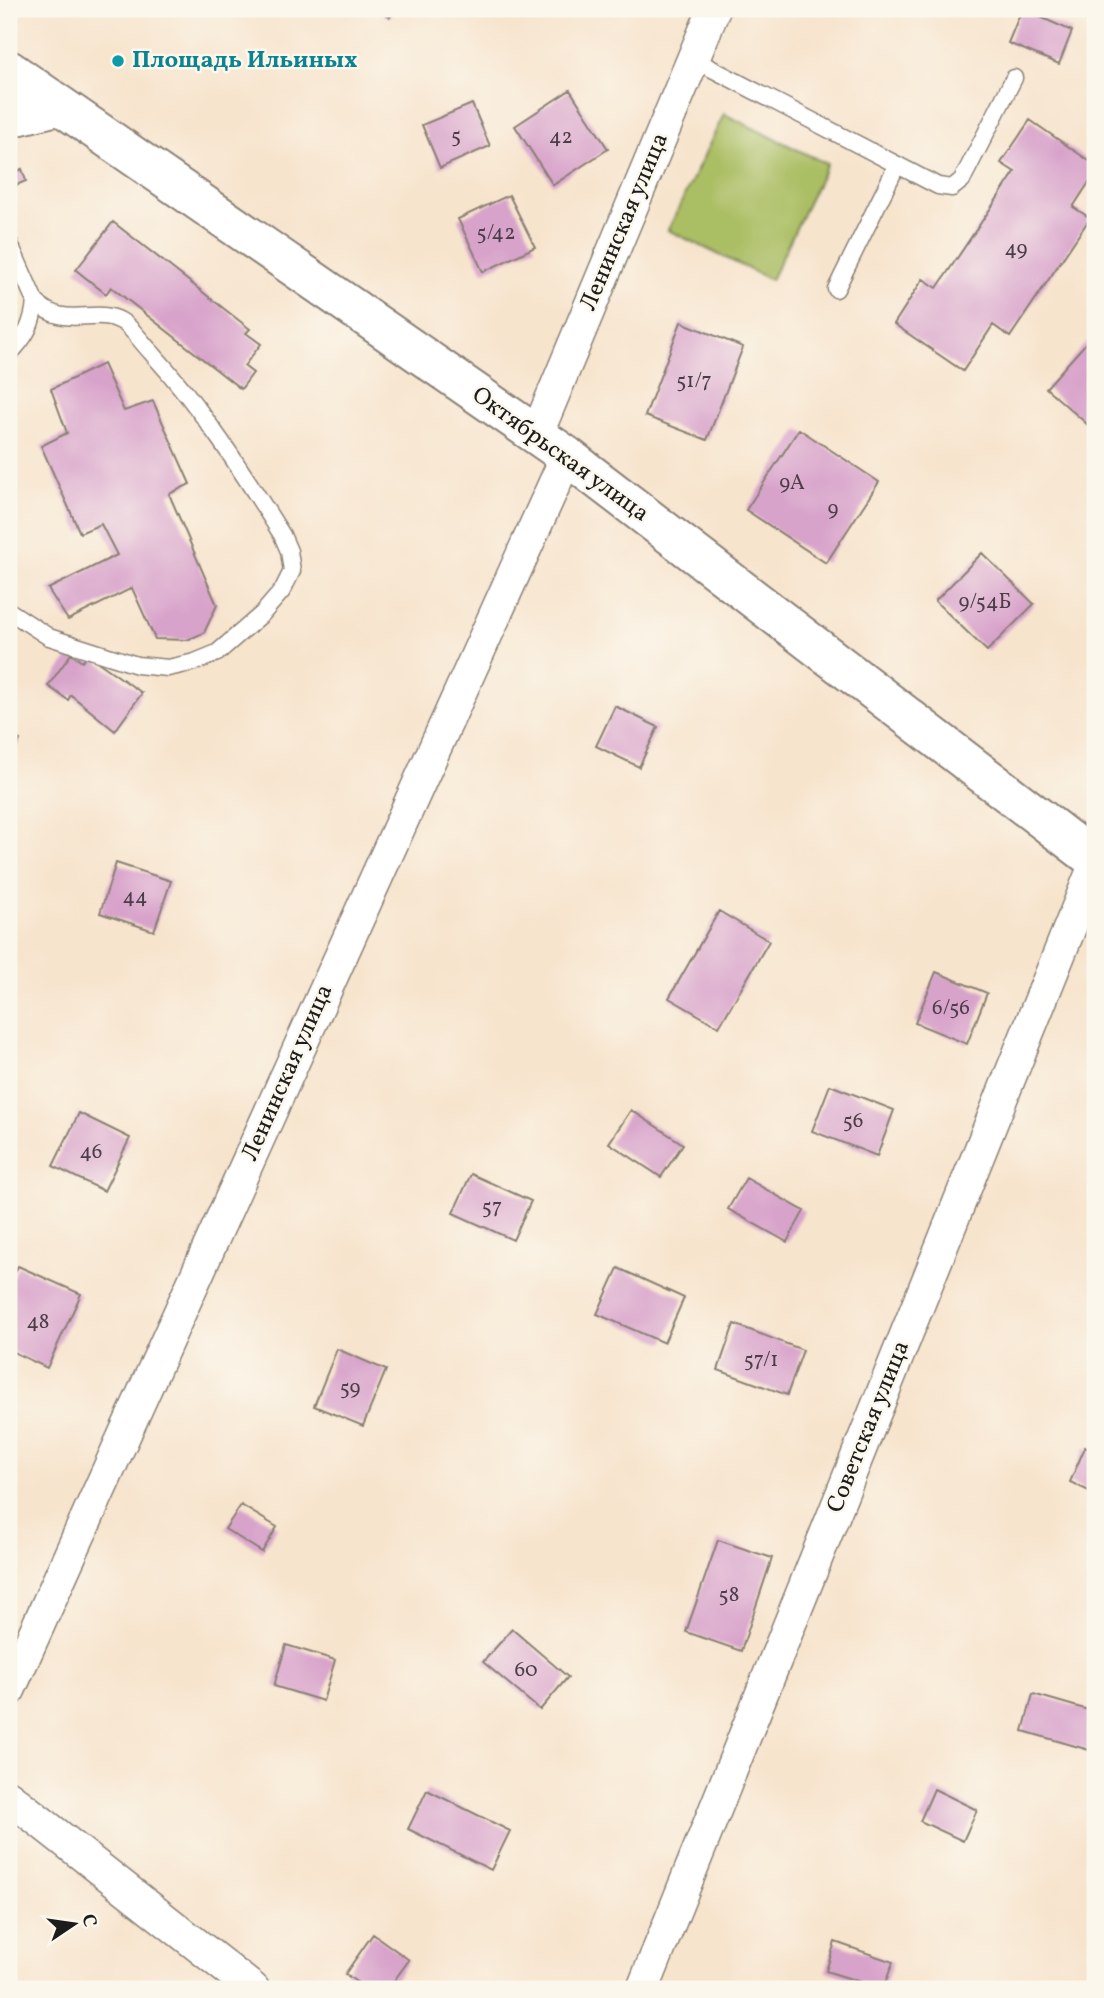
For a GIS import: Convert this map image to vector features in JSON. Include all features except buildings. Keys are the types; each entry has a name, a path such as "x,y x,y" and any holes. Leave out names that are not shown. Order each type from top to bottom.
{"main road":[{"name":"Октябрьская улица","path":"9,70 57,106 551,446 1095,863"},
{"path":"9,118 57,106"}],"street":[{"name":"Ленинская улица","path":"9,1689 551,446 693,59 714,9"},
{"name":"Советская улица","path":"643,1989 1095,863"},
{"path":"9,1797 253,1989"}],"lane":[{"path":"693,59 938,186 952,188 962,180 1014,78"},
{"path":"836,289 897,165"},
{"path":"9,242 35,301 43,308 56,315 107,317 122,322 183,387 210,422 282,535 289,551 292,571 282,591 262,614 217,653 195,662 168,668 137,665 49,637 9,611"},
{"path":"9,354 23,340 33,322 35,301"}],"green space":[{"path":"724,114 827,164 771,280 668,230"}],"place":[{"name":"Площадь Ильиных","path":"118,61"}]}
